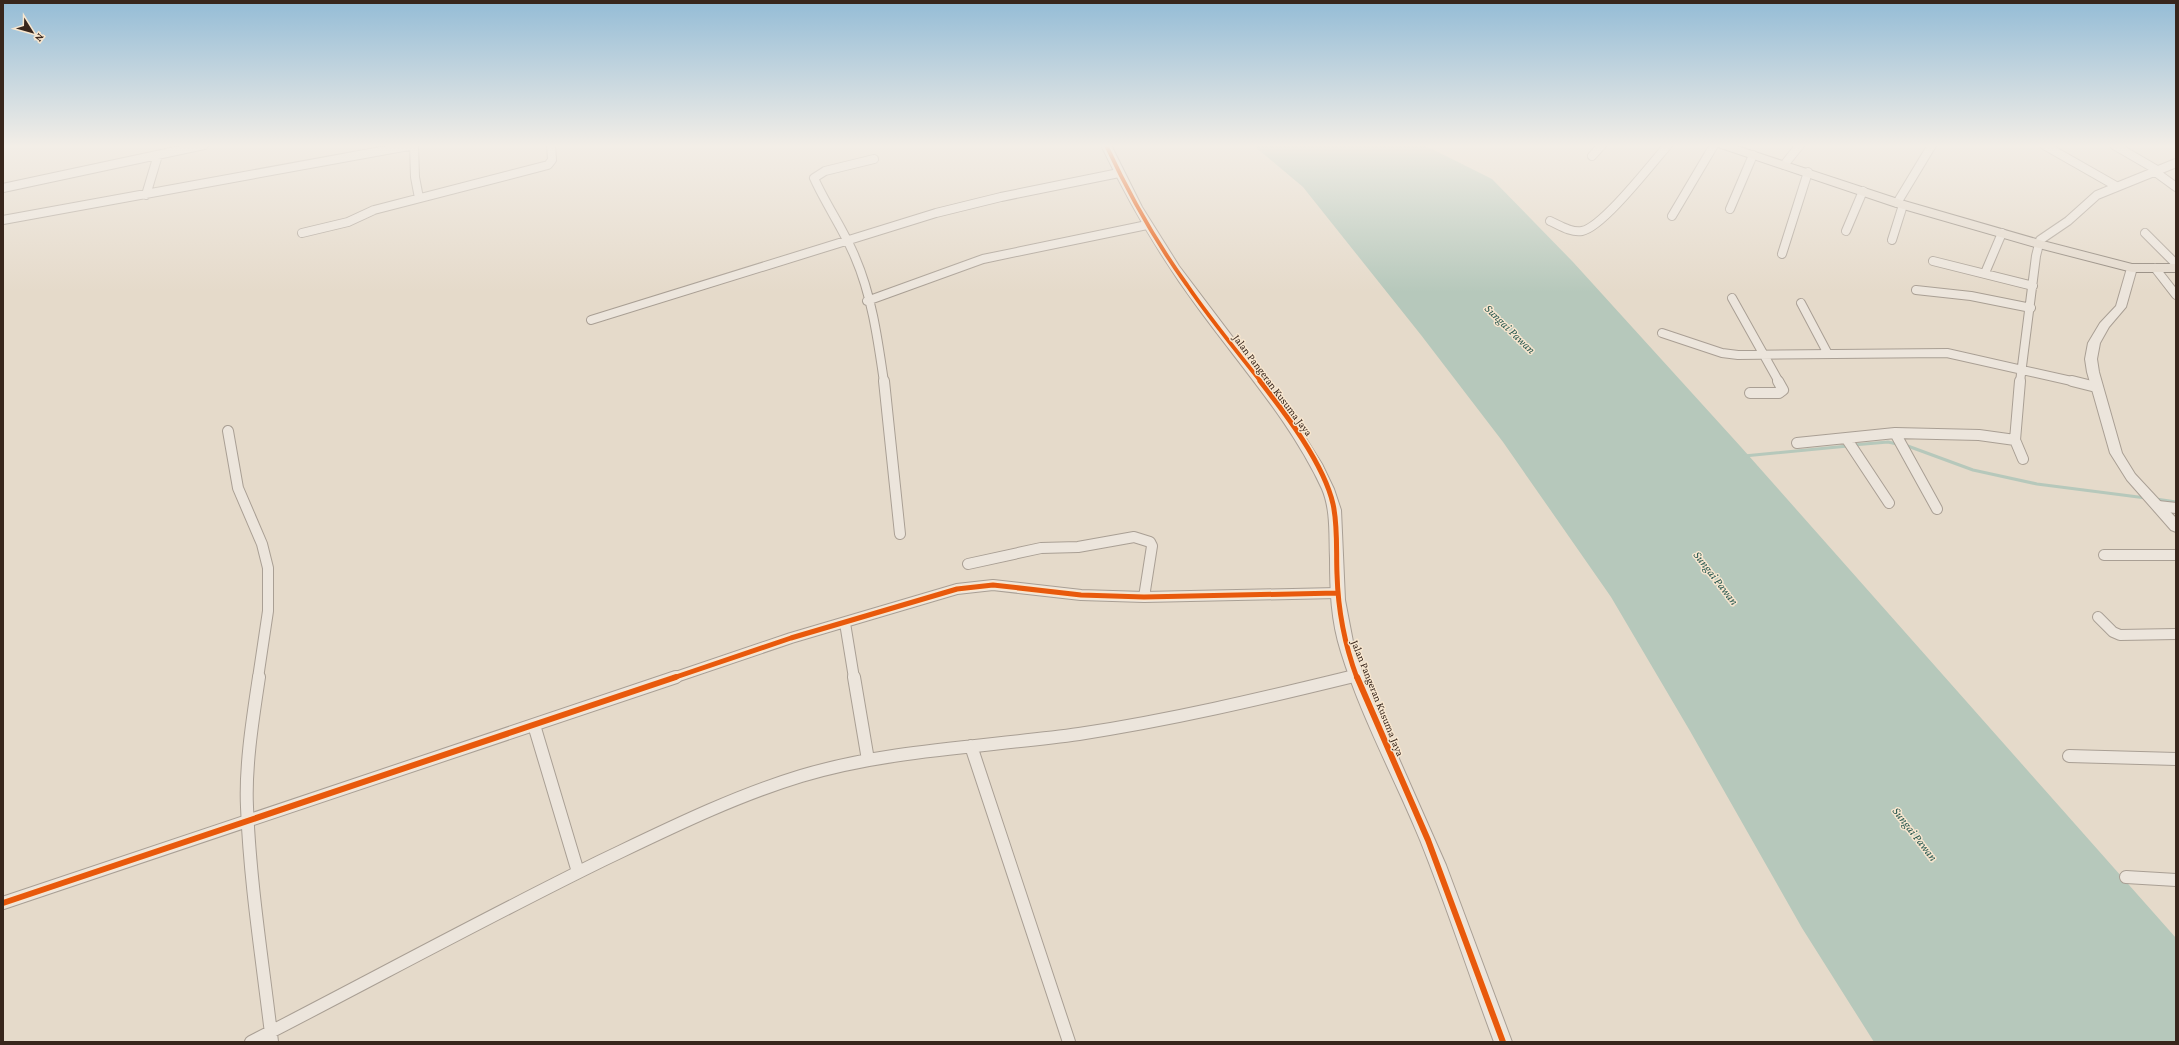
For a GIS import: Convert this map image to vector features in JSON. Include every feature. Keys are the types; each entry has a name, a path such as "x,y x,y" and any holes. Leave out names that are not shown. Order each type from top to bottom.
{"main road":[{"path":"1871,194 1900,204 2038,244 2132,268 2176,268"}],"street":[{"path":"3,220 153,194"},
{"path":"418,194 419,198"},
{"path":"302,233 340,225 368,212 436,194"},
{"path":"823,194 849,241 861,271 875,333 887,410 892,454 894,499 900,534"},
{"path":"591,320 970,204 1019,194"},
{"name":"Jalan Pangeran Kusuma Jaya","path":"1130,194 1147,225 1199,303 1288,419 1311,453 1329,490 1335,512 1337,593 1343,636 1356,675 1428,839 1503,1042"},
{"path":"1550,221 1576,230 1586,229 1625,194"},
{"path":"1672,216 1684,194"},
{"path":"1730,209 1736,194"},
{"path":"1782,254 1801,194"},
{"path":"1846,231 1862,194"},
{"path":"1892,240 1900,204 1906,194"},
{"path":"2023,459 2015,440 2021,369 2031,308 2038,244 2044,237 2064,224 2092,198 2100,194"},
{"path":"867,301 983,259 1147,225"},
{"path":"1986,273 2002,233"},
{"path":"2145,233 2176,264"},
{"path":"1933,261 1986,273 2033,286"},
{"path":"2132,268 2121,307 2104,325 2094,342 2091,359 2098,392 2116,452 2123,466 2139,487 2176,526"},
{"path":"2155,268 2176,295"},
{"path":"1916,290 1971,296 2031,308"},
{"path":"1732,298 1783,391 1750,394"},
{"path":"1801,304 1828,354"},
{"path":"1662,333 1722,353 1763,355 1947,354 2021,369 2098,392"},
{"path":"228,431 238,488 262,544 268,568 268,611 252,723 247,782 252,883 272,1039"},
{"path":"1798,443 1895,433 1972,435 2015,440"},
{"path":"1895,433 1937,508"},
{"path":"1846,438 1889,503"},
{"path":"2156,504 2176,508"},
{"path":"968,564 1041,548 1078,547 1134,537 1150,542 1152,546 1144,597"},
{"path":"2104,555 2176,555"},
{"path":"3,903 248,820 534,726 791,638 957,589 982,585 1081,595 1144,597 1337,593"},
{"path":"2098,617 2113,632 2120,635 2176,634"},
{"path":"845,623 868,760"},
{"path":"251,1042 272,1039 578,872 666,830 801,776 868,760 929,749 1039,739 1121,726 1237,704 1356,675"},
{"path":"534,726 578,872"},
{"path":"971,746 1069,1042"},
{"path":"2069,756 2176,759"},
{"path":"2126,877 2176,880"}],"water":[{"name":"Sungai Pawan","path":"1308,194 1506,194 1573,262 1741,447 2176,938 2176,1042 1874,1042 1802,928 1690,731 1611,597 1503,442 1421,335"}],"waterway":[{"path":"1853,445 1888,442 1897,444"},
{"path":"1905,445 1973,470 2037,484 2146,498"},
{"path":"1744,456 1848,446"},
{"path":"2156,499 2176,502"}],"cycle path":[{"path":"1130,194 1186,285 1269,393 1302,439 1328,489 1334,510 1338,600 1344,639 1348,652 1366,700 1418,816 1438,865 1503,1042"},
{"path":"3,903 791,638 957,589 993,585 1081,595 1144,597 1337,593"}]}
